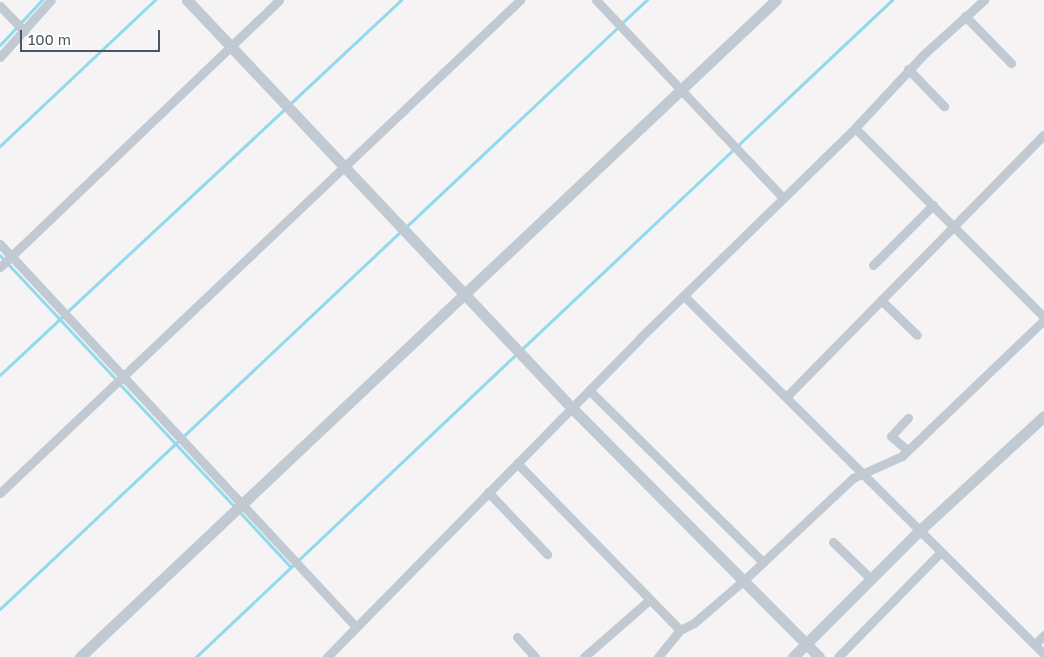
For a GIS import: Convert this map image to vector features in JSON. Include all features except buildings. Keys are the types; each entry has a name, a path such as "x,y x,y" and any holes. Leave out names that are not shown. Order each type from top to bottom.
{"street":[{"path":"0,57 51,0"},
{"path":"187,0 572,407 819,657"},
{"path":"0,267 279,0"},
{"path":"0,493 344,164 520,0"},
{"path":"596,0 783,198"},
{"path":"80,657 242,502 776,0"},
{"path":"327,657 572,407 855,128 908,70 984,0"},
{"path":"0,6 24,31"},
{"path":"965,16 1011,64"},
{"path":"908,70 944,106"},
{"path":"658,657 680,630 694,623 743,581 862,473 902,456 1044,319 855,128"},
{"path":"786,397 1044,134"},
{"path":"872,265 933,205"},
{"path":"0,244 242,502 356,627"},
{"path":"684,296 1044,654"},
{"path":"881,300 916,335"},
{"path":"589,390 763,562"},
{"path":"793,657 920,530 1044,416"},
{"path":"907,450 890,436 908,418"},
{"path":"518,463 648,601 680,630"},
{"path":"488,492 547,554"},
{"path":"833,542 871,580"},
{"path":"838,657 941,552"},
{"path":"584,657 648,601"},
{"path":"1035,644 1044,635"},
{"path":"517,637 535,657"}],"waterway":[{"path":"0,45 42,0"},
{"path":"0,146 155,0"},
{"path":"290,104 401,0"},
{"path":"622,23 647,0"},
{"path":"522,349 892,0"},
{"path":"406,227 618,27"},
{"path":"67,312 286,108"},
{"path":"0,609 400,232"},
{"path":"0,255 116,379"},
{"path":"0,375 63,316"},
{"path":"196,657 516,354"},
{"path":"120,384 235,507"},
{"path":"239,511 291,567"}]}
